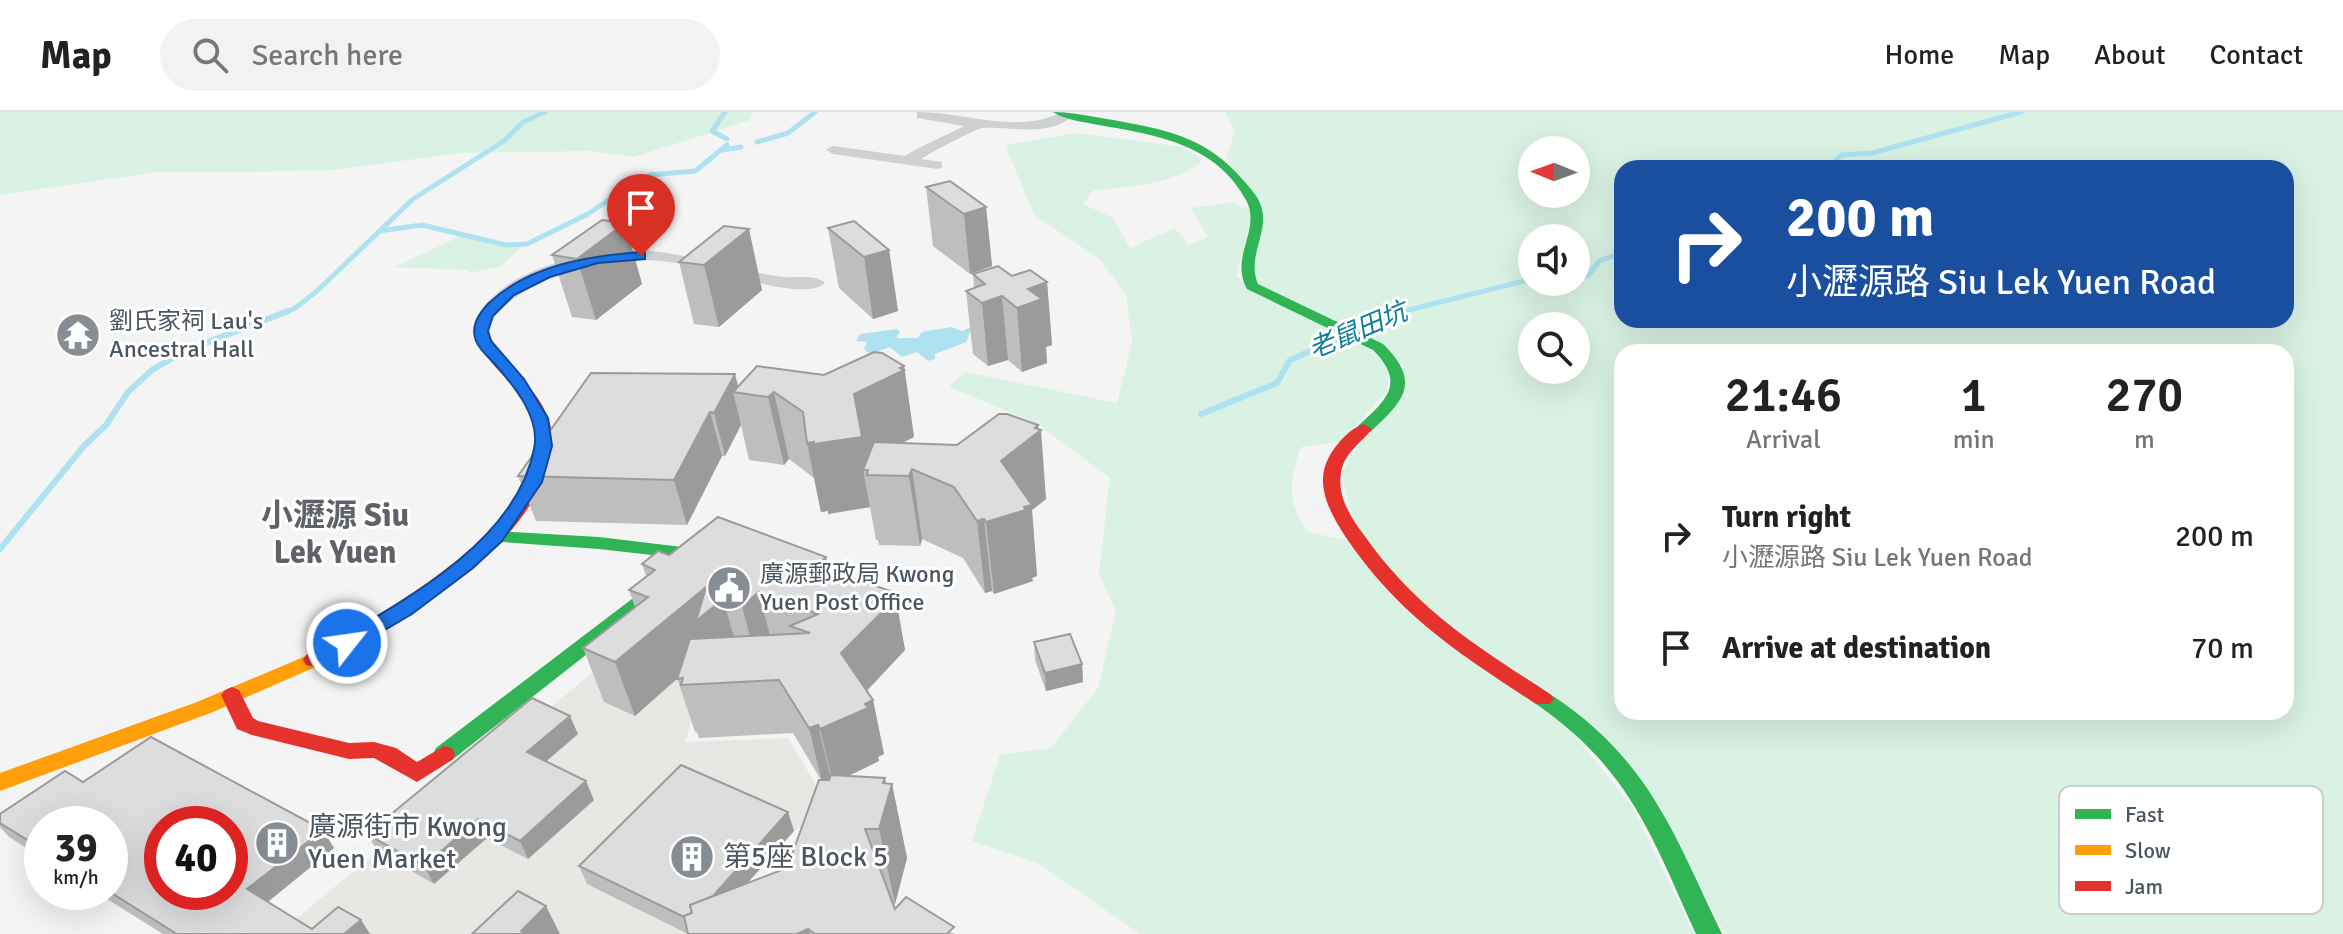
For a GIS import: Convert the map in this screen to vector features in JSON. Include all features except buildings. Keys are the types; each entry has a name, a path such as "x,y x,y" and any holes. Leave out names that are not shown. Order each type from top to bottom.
{"street":[{"path":"935,115 975,125 1048,126 1063,114 1173,136 1214,155 1255,204 1257,219 1245,271 1252,286 1378,347 1394,360 1401,376 1397,394 1385,410 1342,450 1336,461 1330,482 1332,495 1344,519 1398,598 1421,619 1446,640 1575,721 1596,739 1644,805 1709,934"},
{"path":"908,161 930,146 935,147 975,125"},
{"path":"833,150 937,165"},
{"path":"0,782 232,695 323,656 378,626 446,580 495,537 533,482 544,446 539,418 530,400 484,342 482,323 493,306 509,292 533,279 567,267 616,257 669,257 774,280 817,283"},
{"path":"232,695 245,723 252,727 349,751 374,750 388,754 417,773 677,574 690,554 599,543 495,537"}],"shaded area":[{"path":"659,617 703,683 685,742 788,738 831,810 794,831 702,934 278,934"}],"green space":[{"path":"0,112 752,112 750,120 634,157 591,151 462,153 323,171 157,172 0,195"},
{"path":"1225,112 2343,112 2343,934 1725,934 1658,803 1409,599 1355,524 1341,473 1406,366 1257,286 1250,267 1264,218 1226,158 1235,131"},
{"path":"1075,133 1183,147 1202,160 1193,168 1167,179 1094,190 1083,204 1113,218 1130,248 1175,228 1189,245 1208,237 1191,208 1235,202 1241,208 1254,210 1236,277 1369,348 1390,369 1387,391 1341,442 1301,447 1292,491 1301,520 1308,532 1350,541 1567,726 1632,806 1694,934 1140,934 1038,863 972,841 1000,755 1051,748 1098,688 1116,612 1099,574 1110,478 1036,423 949,387 965,372 1117,403 1132,342 1126,295 1100,259 1034,215 1005,145"},
{"path":"461,236 501,246 522,246 500,267 467,273 470,270 394,267"}],"water":[{"path":"973,326 966,342 935,354 935,359 928,361 917,352 902,357 890,347 870,354 864,349 867,342 856,341 860,334 897,329 900,332 896,338 918,338 922,332 951,327 962,331"}],"waterway":[{"path":"380,231 413,199 504,141 523,122 545,112"},
{"path":"725,112 712,131 727,139"},
{"path":"757,142 788,133 815,112"},
{"name":"老鼠田坑","path":"1836,160 1841,155 1872,153 2021,112"},
{"path":"633,183 650,175 695,171 727,145"},
{"path":"723,150 741,147"},
{"path":"380,231 422,225 506,245 527,244 588,214 629,186"},
{"path":"283,313 294,309 317,291 380,231"},
{"name":"老鼠田坑","path":"1590,273 1599,261 1614,256"},
{"name":"老鼠田坑","path":"1398,313 1518,283"},
{"path":"0,549 84,446 106,425 128,392 152,370 185,351 288,311"},
{"name":"老鼠田坑","path":"1398,313 1402,311"},
{"name":"老鼠田坑","path":"1201,414 1277,383 1290,360 1398,313"}],"traffic: fast":[{"path":"1058,112 1177,137 1198,146 1218,160 1248,193 1256,209 1256,229 1247,267 1252,286 1378,347 1397,370 1398,390 1393,399 1364,429"},
{"path":"444,754 677,574 690,554 599,543 495,537"},
{"path":"1543,699 1595,738 1641,795 1666,840 1709,934"}],"traffic: slow":[{"path":"0,782 205,707 313,660"}],"traffic: jam":[{"path":"313,660 379,624 458,570 493,538 521,505 539,470 544,436 536,410 522,386 483,339 483,322 493,306"},
{"path":"1364,429 1340,453 1331,481 1334,498 1354,535 1375,565 1417,611 1462,646 1543,699"},
{"path":"232,695 245,723 252,727 349,751 374,750 388,754 417,773 444,754"}],"place":[{"name":"劉氏家祠 Lau's Ancestral Hall","path":"78,335"},
{"name":"廣源郵政局 Kwong Yuen Post Office","path":"729,588"},
{"name":"廣源街市 Kwong Yuen Market","path":"277,843"},
{"name":"第5座 Block 5","path":"692,857"}],"district":[{"name":"小瀝源 Siu Lek Yuen","path":"335,534"}],"route":[{"path":"347,643 405,609 467,564 495,537 533,482 544,446 543,430 518,382 484,342 481,331 486,314 509,292 545,274 598,259 641,256"}]}
